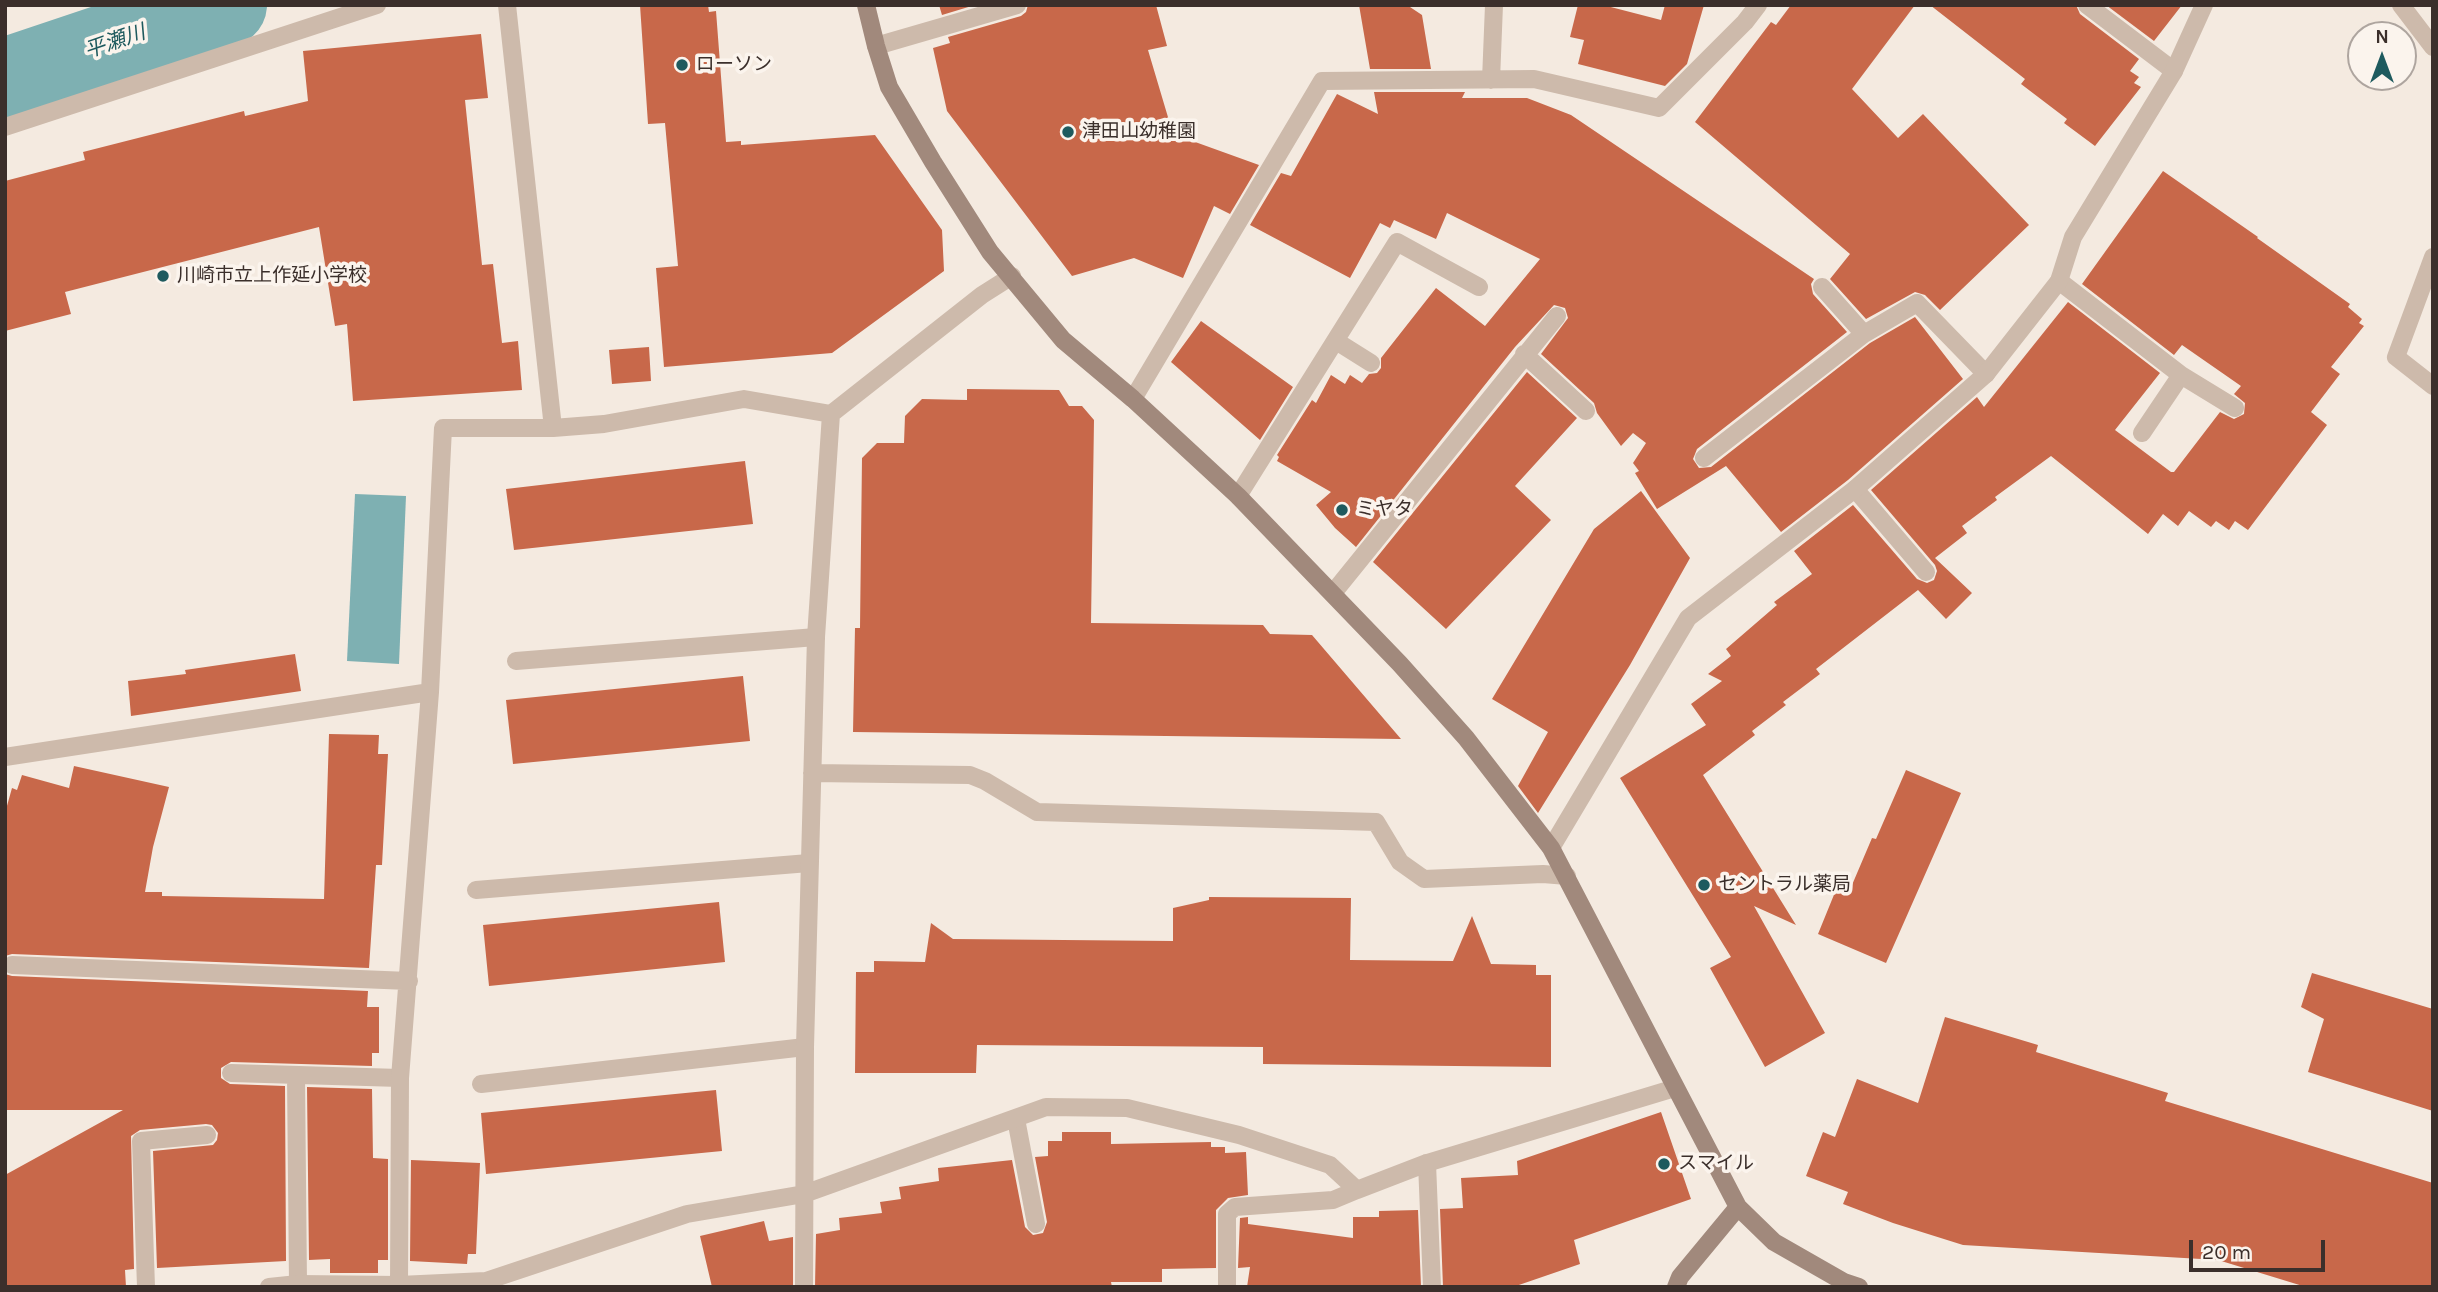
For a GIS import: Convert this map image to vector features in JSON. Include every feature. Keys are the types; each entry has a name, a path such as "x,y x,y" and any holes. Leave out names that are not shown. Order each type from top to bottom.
{"street":[{"path":"5,127 377,5"},
{"path":"507,5 553,428"},
{"path":"866,5 890,87 990,252 1063,340 1133,399 1238,496 1333,593 1466,738 1551,848 1738,1207 1774,1242 1843,1282 1859,1287"},
{"path":"876,46 1017,5"},
{"path":"1491,80 1494,5"},
{"path":"1133,399 1321,81 1534,79 1659,108 1745,22 1758,5"},
{"path":"2087,5 2174,71"},
{"path":"1551,848 1688,618 1855,489 1986,374 2059,281 2073,237 2174,71 2204,5"},
{"path":"2401,5 2433,47"},
{"path":"1238,496 1397,242 1479,287"},
{"path":"2433,257 2396,356 2433,386"},
{"path":"804,1287 809,863 816,637 831,414 982,295 1012,276"},
{"path":"2059,281 2181,375 2235,408"},
{"path":"1822,287 1864,334"},
{"path":"1704,458 1864,334 1917,303 1986,374"},
{"path":"1333,593 1557,316"},
{"path":"1336,341 1371,363"},
{"path":"1524,354 1586,411"},
{"path":"2142,433 2181,375"},
{"path":"399,1285 400,1078 430,692 443,428 553,428 604,424 744,399 831,414"},
{"path":"1855,489 1926,572"},
{"path":"516,661 816,637"},
{"path":"5,757 430,692"},
{"path":"813,773 970,775 1037,812 1376,822 1400,862 1424,879 1543,874 1567,876"},
{"path":"476,890 809,863"},
{"path":"12,965 409,981"},
{"path":"481,1084 805,1047"},
{"path":"231,1073 400,1078"},
{"path":"296,1076 298,1284"},
{"path":"1227,1287 1227,1214 1235,1207 1333,1200 1427,1163 1675,1088"},
{"path":"269,1287 298,1284 399,1285 486,1281 687,1214 804,1194 1046,1107 1127,1108 1239,1135 1330,1166 1357,1190"},
{"path":"1016,1119 1035,1224"},
{"path":"146,1287 141,1140 207,1135"},
{"path":"1427,1163 1432,1287"},
{"path":"1676,1287 1680,1277 1738,1207"}],"water":[{"path":"355,494 406,496 399,664 347,661"}],"building":[{"path":"640,5 708,5 709,12 716,11 726,142 741,141 741,145 875,135 942,230 944,271 832,353 664,367 656,268 678,266 665,123 648,124"},
{"path":"939,5 975,5 942,15"},
{"name":"津田山幼稚園","path":"1028,5 1156,5 1167,46 1148,50 1173,134 1259,165 1230,214 1214,206 1183,278 1134,258 1072,276 947,111 933,48 950,43 948,37 1021,16"},
{"path":"1359,5 1407,5 1422,15 1431,69 1370,69"},
{"path":"1578,5 1603,5 1661,20 1665,5 1704,5 1687,64 1665,86 1578,64 1584,40 1570,37"},
{"path":"1791,5 1915,5 1852,89 1898,138 1923,114 2029,225 1940,310 1925,295 1915,292 1866,319 1830,279 1850,254 1695,122 1771,22 1776,25"},
{"path":"1930,5 2076,5 2080,14 2139,59 2130,71 2139,77 2134,83 2141,87 2095,146 2064,123 2067,119 2021,84 2025,79"},
{"path":"2106,5 2182,5 2154,41"},
{"path":"481,34 488,98 465,100 482,265 493,264 502,343 518,341 522,390 353,401 347,324 335,326 319,227 65,292 71,314 5,331 5,181 85,160 83,152 244,111 245,116 308,101 303,51"},
{"path":"1374,92 1465,92 1462,98 1527,98 1571,115 1814,279 1811,284 1813,294 1847,332 1697,449 1693,459 1699,468 1711,467 1870,343 1915,317 1963,379 1848,480 1781,532 1726,466 1657,509 1635,473 1639,471 1633,463 1646,443 1633,433 1621,446 1597,413 1594,403 1541,354 1568,318 1565,308 1554,305 1515,347 1356,547 1335,528 1316,505 1331,492 1277,461 1277,455 1312,400 1316,403 1331,375 1345,384 1350,375 1362,383 1369,374 1377,373 1381,368 1381,358 1436,288 1485,326 1540,259 1447,213 1436,239 1394,220 1390,228 1380,223 1350,278 1250,225 1281,173 1291,176 1337,94 1378,114"},
{"path":"2163,171 2350,304 2348,307 2362,319 2359,323 2364,326 2331,367 2340,374 2311,412 2327,425 2248,530 2235,521 2229,530 2216,521 2211,527 2189,511 2178,526 2163,514 2148,534 2051,456 1995,497 1997,500 1962,526 1967,533 1935,558 1972,593 1946,619 1918,590 1816,669 1820,674 1783,702 1786,705 1752,731 1755,735 1703,775 1796,925 1754,906 1825,1033 1765,1067 1710,968 1731,957 1620,778 1706,725 1691,704 1722,681 1708,674 1731,656 1726,649 1777,605 1774,602 1812,574 1794,551 1853,505 1917,579 1927,583 1934,580 1937,571 1935,565 1871,490 1977,397 1984,407 2068,302 2160,373 2115,430 2171,472 2174,472 2220,412 2234,419 2244,414 2245,403 2234,394 2241,386 2182,345 2174,355 2082,284"},
{"path":"1201,321 1293,387 1260,440 1171,362"},
{"path":"649,347 651,381 612,384 609,350"},
{"path":"1527,372 1577,418 1515,486 1551,520 1446,629 1373,562"},
{"path":"967,389 1059,390 1069,406 1082,406 1094,420 1091,623 1263,625 1270,634 1312,635 1401,739 853,732 855,628 860,628 862,458 877,443 904,443 905,416 922,399 967,400"},
{"path":"745,461 753,524 514,550 506,489"},
{"path":"1641,491 1690,558 1630,665 1538,813 1518,786 1548,732 1492,699 1594,529"},
{"path":"295,654 301,691 131,716 128,681 186,674 185,670"},
{"path":"743,676 750,741 513,764 506,700"},
{"path":"329,734 379,735 378,754 388,754 382,865 376,865 369,968 12,954 5,956 5,813 12,788 17,790 22,775 69,788 74,766 169,787 153,847 145,892 162,892 162,896 324,899"},
{"path":"1906,770 1961,793 1886,963 1818,934 1840,880 1852,885 1872,838 1876,839"},
{"path":"1209,897 1351,898 1350,960 1453,961 1472,916 1491,964 1536,965 1536,975 1551,975 1551,1067 1263,1064 1263,1047 977,1045 976,1073 855,1073 856,972 874,972 874,961 925,962 931,923 953,939 1173,941 1173,908 1209,900"},
{"path":"719,902 725,962 489,986 483,925"},
{"path":"2312,973 2433,1009 2433,1111 2308,1072 2324,1019 2301,1007"},
{"path":"5,974 368,991 367,1007 379,1007 379,1053 372,1053 372,1066 231,1062 221,1068 221,1078 230,1084 285,1086 286,1261 157,1268 153,1151 213,1145 218,1133 212,1125 206,1124 140,1130 131,1136 134,1269 125,1270 126,1287 5,1287 5,1175 123,1110 5,1110"},
{"path":"1945,1017 2038,1045 2036,1052 2168,1093 2165,1101 2433,1183 2433,1287 2306,1287 2218,1260 1963,1245 1843,1204 1848,1192 1806,1176 1823,1132 1835,1137 1857,1079 1918,1103"},
{"path":"307,1087 372,1089 373,1158 388,1159 388,1260 378,1260 378,1273 330,1273 330,1259 309,1260"},
{"path":"716,1090 722,1151 486,1174 481,1113"},
{"path":"1661,1112 1691,1199 1574,1240 1580,1264 1513,1287 1443,1287 1440,1209 1463,1208 1461,1178 1518,1175 1517,1161"},
{"path":"1062,1132 1111,1132 1111,1144 1211,1142 1211,1147 1225,1147 1225,1153 1246,1152 1248,1195 1228,1198 1216,1210 1216,1268 1162,1269 1162,1282 1111,1282 1112,1287 815,1287 816,1234 840,1230 839,1218 882,1213 880,1202 901,1199 899,1187 939,1181 938,1168 1012,1160 1025,1227 1033,1235 1043,1233 1047,1222 1035,1157 1048,1156 1048,1141 1062,1141"},
{"path":"411,1160 480,1163 476,1254 468,1254 467,1264 410,1261"},
{"path":"1418,1210 1421,1287 1247,1287 1250,1267 1238,1268 1240,1218 1248,1217 1248,1224 1353,1238 1353,1217 1379,1217 1379,1211"},
{"path":"764,1221 769,1241 793,1237 793,1287 712,1287 700,1236"}],"waterway":[{"name":"平瀬川","path":"5,79 226,5"}],"place":[{"name":"ローソン","path":"682,65"},
{"name":"津田山幼稚園","path":"1068,132"},
{"name":"川崎市立上作延小学校","path":"163,276"},
{"name":"ミヤタ","path":"1342,510"},
{"name":"セントラル薬局","path":"1704,885"},
{"name":"スマイル","path":"1664,1164"}]}
